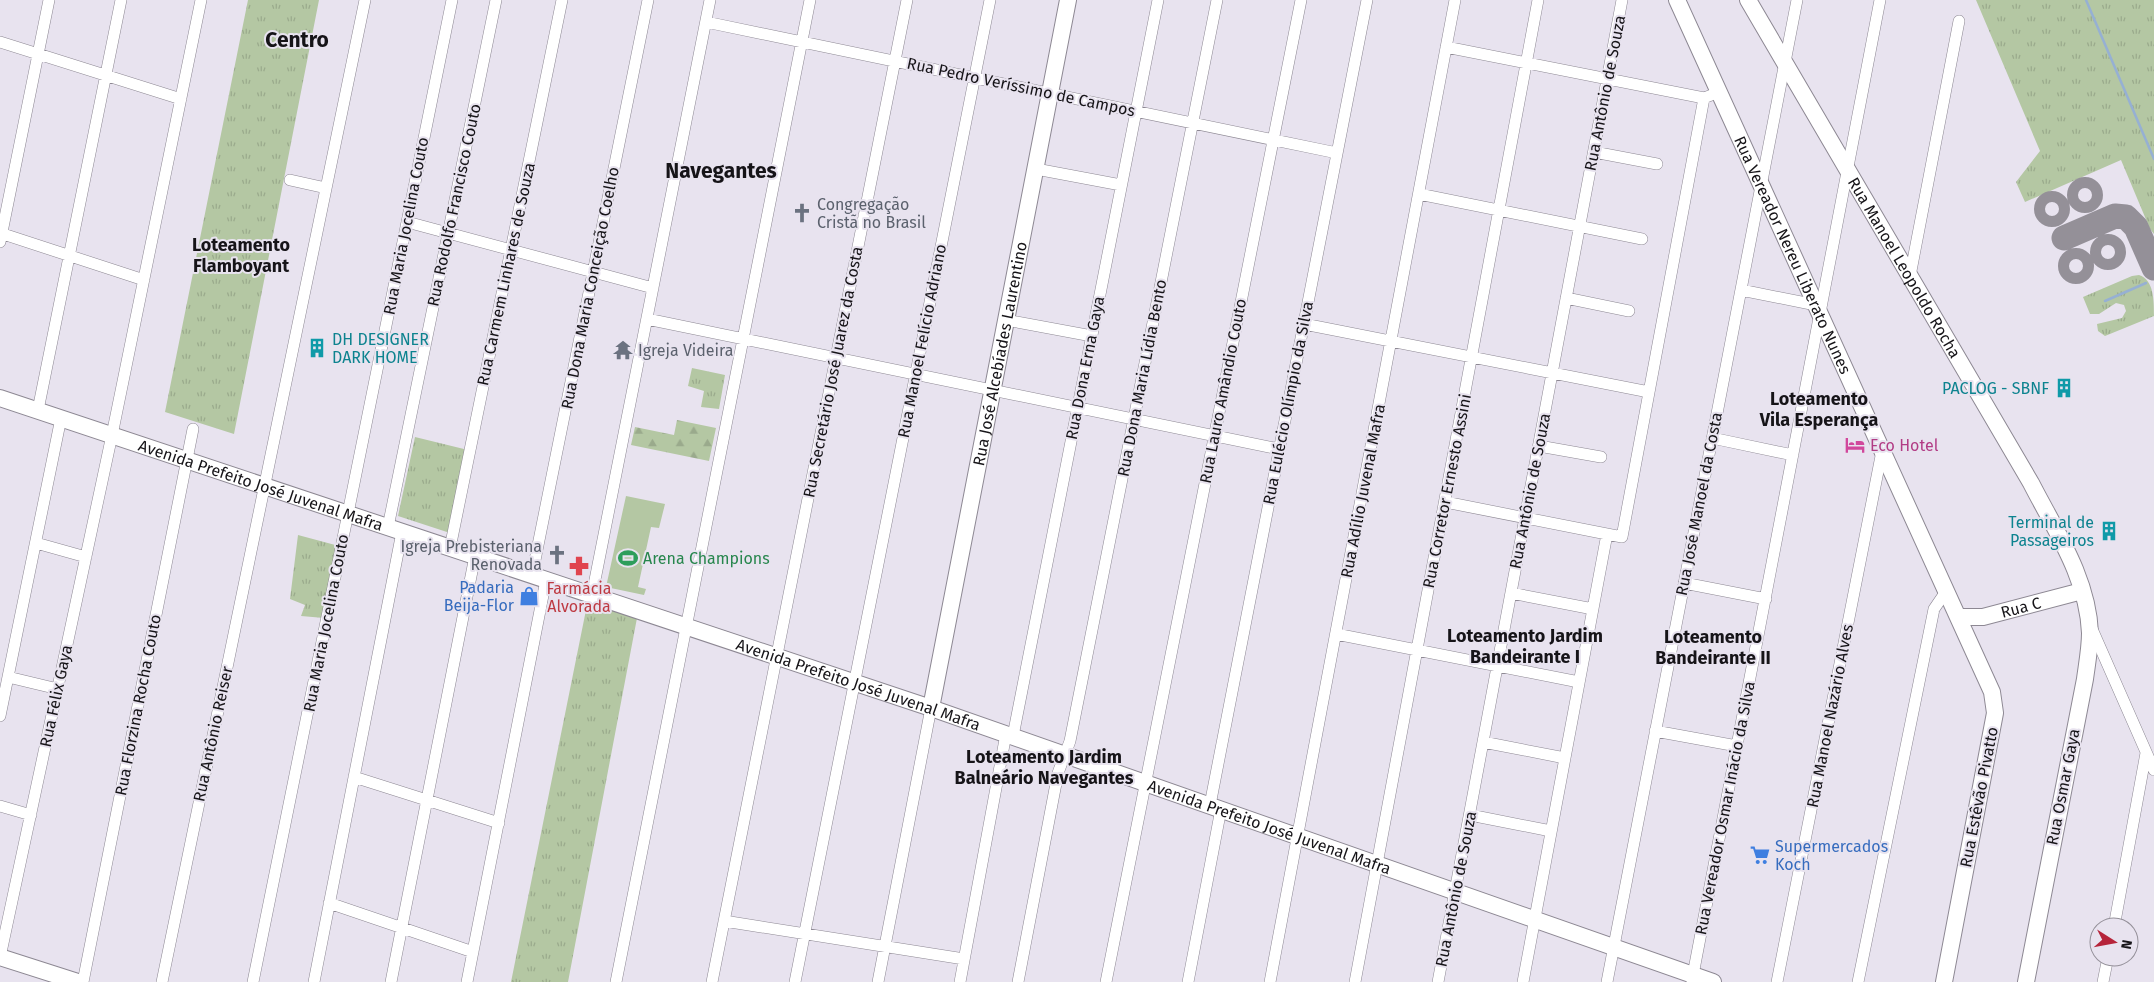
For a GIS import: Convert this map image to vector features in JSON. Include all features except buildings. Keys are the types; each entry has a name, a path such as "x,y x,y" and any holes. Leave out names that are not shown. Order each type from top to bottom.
{"main road":[{"name":"Rua José Alcebíades Laurentino","path":"931,708 1068,0"},
{"name":"Rua Vereador Nereu Liberato Nunes","path":"1677,0 1711,95 1762,186 1960,617"},
{"name":"Rua Manoel Leopoldo Rocha","path":"1748,0 2031,483 2063,544 2082,591"},
{"name":"Avenida Prefeito José Juvenal Mafra","path":"0,398 855,682 1614,947 1693,978 1713,982"},
{"name":"Rua C","path":"1960,617 1983,617 2082,591"},
{"name":"Rua Osmar Gaya","path":"2026,982 2095,650 2082,591"},
{"name":"Rua Estêvão Pivatto","path":"1944,982 1995,713 1992,692 1960,617"},
{"path":"0,957 78,982"}],"street":[{"path":"49,0 1,236 144,280"},
{"path":"38,410 121,0"},
{"name":"Rua Félix Gaya","path":"0,957 112,435 201,0"},
{"name":"Rua Antônio Reiser","path":"162,982 365,0"},
{"name":"Rua Maria Jocelina Couto","path":"253,982 452,0"},
{"name":"Rua Rodolfo Francisco Couto","path":"314,982 354,777 395,529 448,232 496,0"},
{"name":"Rua Carmem Linhares de Souza","path":"450,548 562,0"},
{"name":"Rua Dona Maria Conceição Coelho","path":"467,982 498,823 539,578 594,272 648,0"},
{"path":"592,596 710,0"},
{"path":"616,982 810,0"},
{"name":"Rua Secretário José Juarez da Costa","path":"712,982 907,0"},
{"name":"Rua Manoel Felício Adriano","path":"795,982 990,0"},
{"name":"Rua Dona Erna Gaya","path":"960,982 1092,336 1158,0"},
{"name":"Rua Dona Maria Lídia Bento","path":"1018,982 1058,772 1072,732 1217,0"},
{"name":"Rua Lauro Amândio Couto","path":"1106,982 1301,0"},
{"name":"Rua Eulécio Olímpio da Silva","path":"1188,982 1215,807 1280,449 1367,0"},
{"name":"Rua Adílio Juvenal Mafra","path":"1270,982 1455,0"},
{"name":"Rua Corretor Ernesto Assini","path":"1355,982 1538,0"},
{"name":"Rua Antônio de Souza","path":"1438,982 1622,0"},
{"name":"Rua José Manoel da Costa","path":"1607,982 1798,0"},
{"name":"Rua Vereador Osmar Inácio da Silva","path":"1693,978 1819,310 1880,0"},
{"path":"1910,276 1958,21"},
{"name":"Rua Pedro Veríssimo de Campos","path":"706,22 1337,153"},
{"path":"0,42 181,99"},
{"path":"1444,502 1622,537 1649,392 1711,95 1608,79 1446,47"},
{"path":"1594,152 1657,164"},
{"path":"1036,170 1121,185"},
{"path":"290,180 326,188"},
{"path":"1418,194 1642,239"},
{"path":"407,222 653,288"},
{"path":"1741,290 1819,310"},
{"path":"1566,298 1629,310"},
{"path":"647,319 1280,449"},
{"path":"1006,320 1092,336"},
{"path":"1304,324 1649,392"},
{"path":"0,716 6,672 36,543 61,418"},
{"name":"Rua Florzina Rocha Couto","path":"83,982 193,428"},
{"path":"1712,438 1793,455"},
{"path":"1539,446 1601,457"},
{"name":"Rua Manoel Nazário Alves","path":"1778,982 1882,449"},
{"path":"1523,982 1607,534"},
{"path":"36,543 86,557"},
{"path":"391,982 475,556"},
{"path":"1684,583 1766,599"},
{"path":"1858,982 1934,609 1947,590"},
{"path":"1511,593 1593,609"},
{"path":"1336,634 1579,682"},
{"path":"2095,650 2154,770"},
{"path":"6,672 58,689"},
{"path":"878,982 931,708"},
{"path":"1655,731 1738,746"},
{"path":"1483,742 1565,758"},
{"path":"2116,917 2146,753"},
{"path":"354,777 498,823"},
{"path":"0,806 31,815"},
{"path":"1470,815 1551,831"},
{"path":"329,902 473,952"},
{"path":"724,921 964,959"},
{"path":"2103,982 2106,967"}],"green space":[{"path":"248,0 319,0 234,434 165,412"},
{"path":"1976,0 2154,0 2154,234 2150,229 2121,160 2025,202 2016,182 2040,151"},
{"path":"2139,275 2148,281 2152,291 2154,316 2105,336 2098,331 2097,324 2122,318 2126,311 2124,305 2116,303 2099,314 2090,314 2083,297 2132,276"},
{"path":"692,368 725,375 719,409 701,407 704,391 688,386"},
{"path":"677,420 716,428 709,461 631,445 635,427 674,435"},
{"path":"415,437 468,450 450,533 398,516"},
{"name":"Arena Champions","path":"626,496 665,504 659,528 651,527 638,587 646,589 644,595 606,587"},
{"path":"298,535 339,546 324,618 301,616 305,605 290,599"},
{"path":"588,600 637,618 568,982 511,982"}],"waterway":[{"path":"2086,0 2154,159"},
{"path":"2105,301 2146,283"}],"taxiway":[{"path":"2085,189 2091,195 2085,201 2079,195 2085,189"},
{"path":"2052,203 2058,209 2052,215 2046,209 2052,203"},
{"path":"2064,238 2115,216 2126,217 2136,227 2154,268"},
{"path":"2108,246 2114,252 2108,258 2102,252 2108,246"},
{"path":"2076,260 2082,266 2076,272 2070,266 2076,260"}],"place":[{"name":"Congregação Cristã no Brasil","path":"802,213"},
{"name":"DH DESIGNER DARK HOME","path":"317,348"},
{"name":"Igreja Videira","path":"623,350"},
{"name":"PACLOG - SBNF","path":"2064,388"},
{"name":"Eco Hotel","path":"1855,445"},
{"name":"Terminal de Passageiros","path":"2109,531"},
{"name":"Igreja Prebisteriana Renovada","path":"557,555"},
{"name":"Arena Champions","path":"628,558"},
{"name":"Farmácia Alvorada","path":"579,566"},
{"name":"Padaria Beija-Flor","path":"529,596"},
{"name":"Supermercados Koch","path":"1760,855"}],"district":[{"name":"Centro","path":"297,40"},
{"name":"Navegantes","path":"721,171"},
{"name":"Loteamento Flamboyant","path":"241,255"},
{"name":"Loteamento Vila Esperança","path":"1819,409"},
{"name":"Loteamento Jardim Bandeirante I","path":"1525,646"},
{"name":"Loteamento Bandeirante II","path":"1713,648"},
{"name":"Loteamento Jardim Balneário Navegantes","path":"1044,768"}]}
